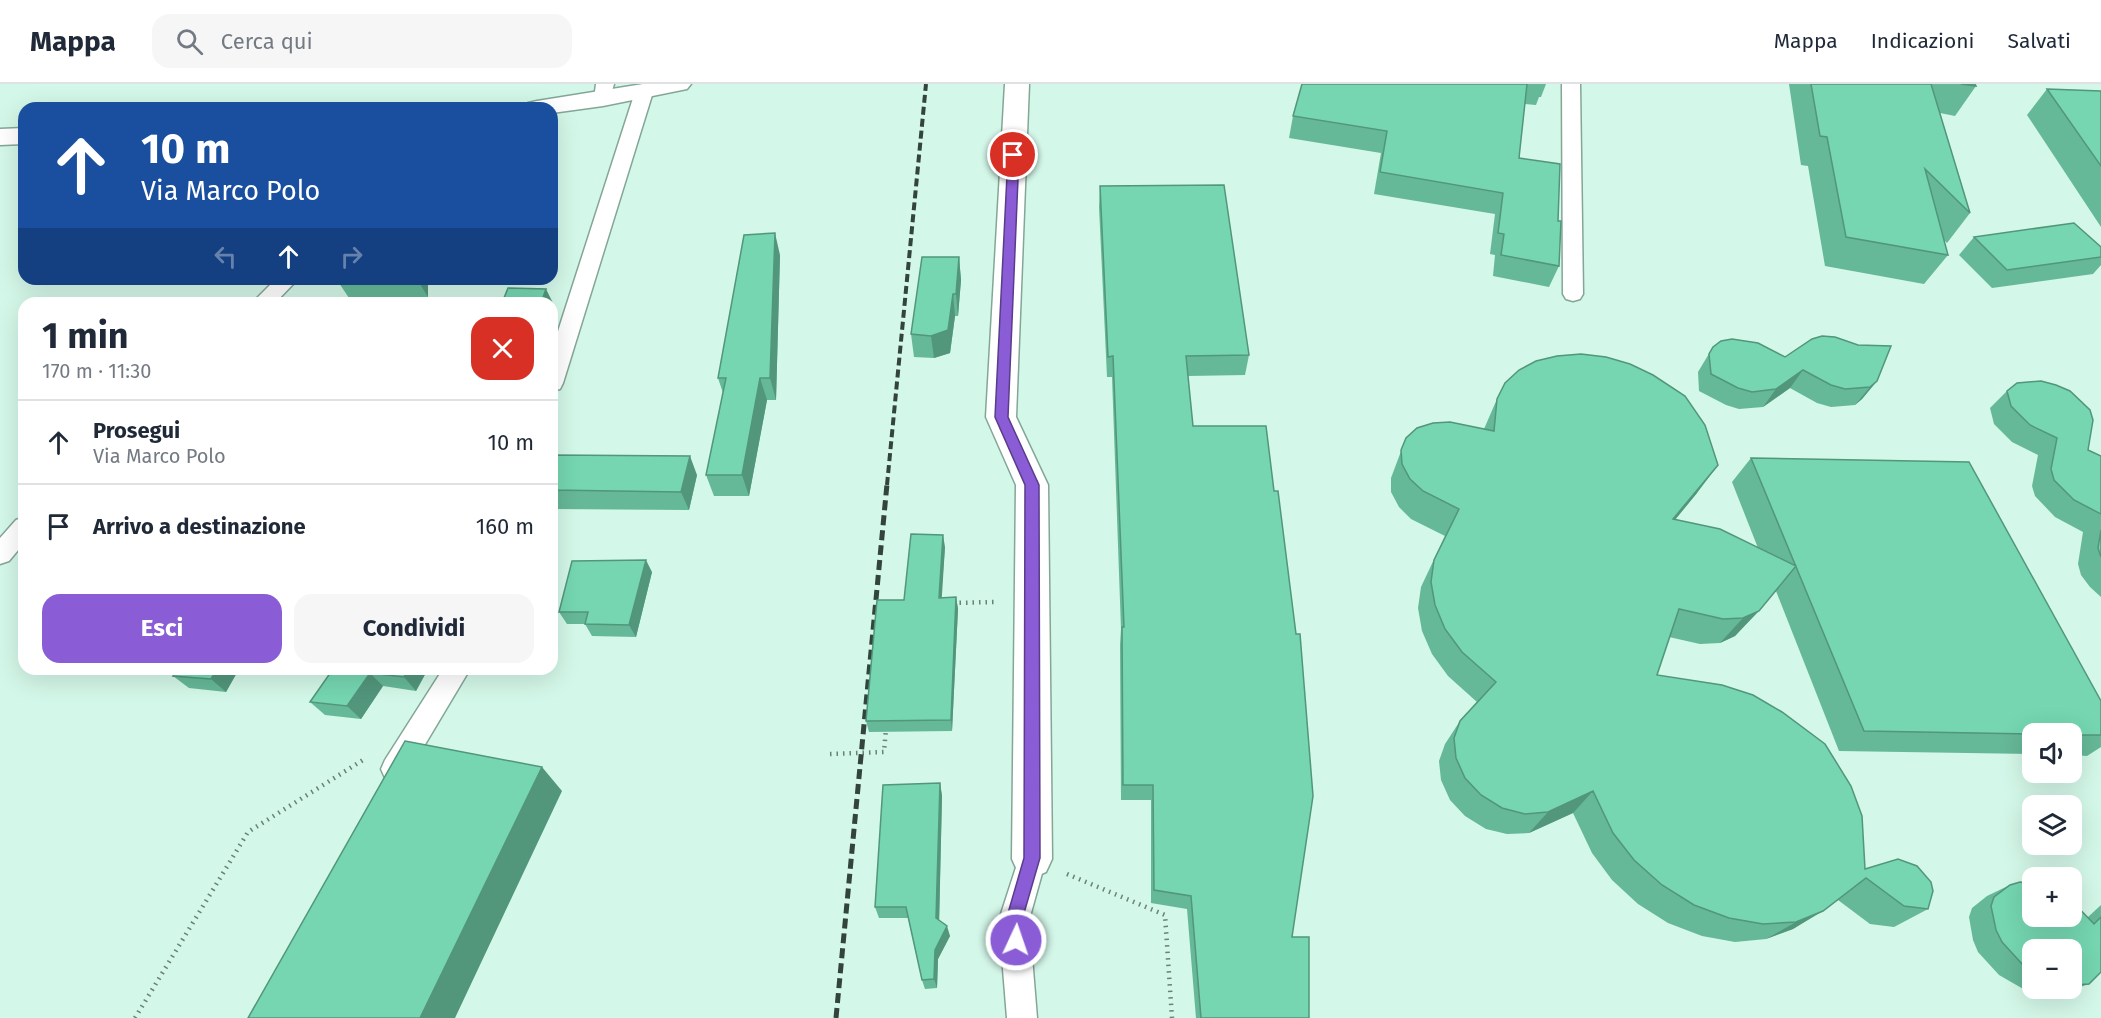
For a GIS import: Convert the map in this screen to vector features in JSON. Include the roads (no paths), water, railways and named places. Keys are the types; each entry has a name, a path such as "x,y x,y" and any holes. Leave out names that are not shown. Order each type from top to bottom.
{"street":[{"path":"558,103 604,92 644,92 679,84"},
{"path":"1017,84 1001,417 1032,485 1032,858"},
{"path":"0,137 18,136"}],"lane":[{"path":"1571,84 1573,294"},
{"path":"558,364 644,92"},
{"path":"268,297 282,285"},
{"path":"0,554 18,534"},
{"path":"382,790 453,675"},
{"path":"1022,1018 1014,920 1032,858"}],"railway":[{"path":"887,485 926,84"},
{"path":"836,1018 887,484"}]}
